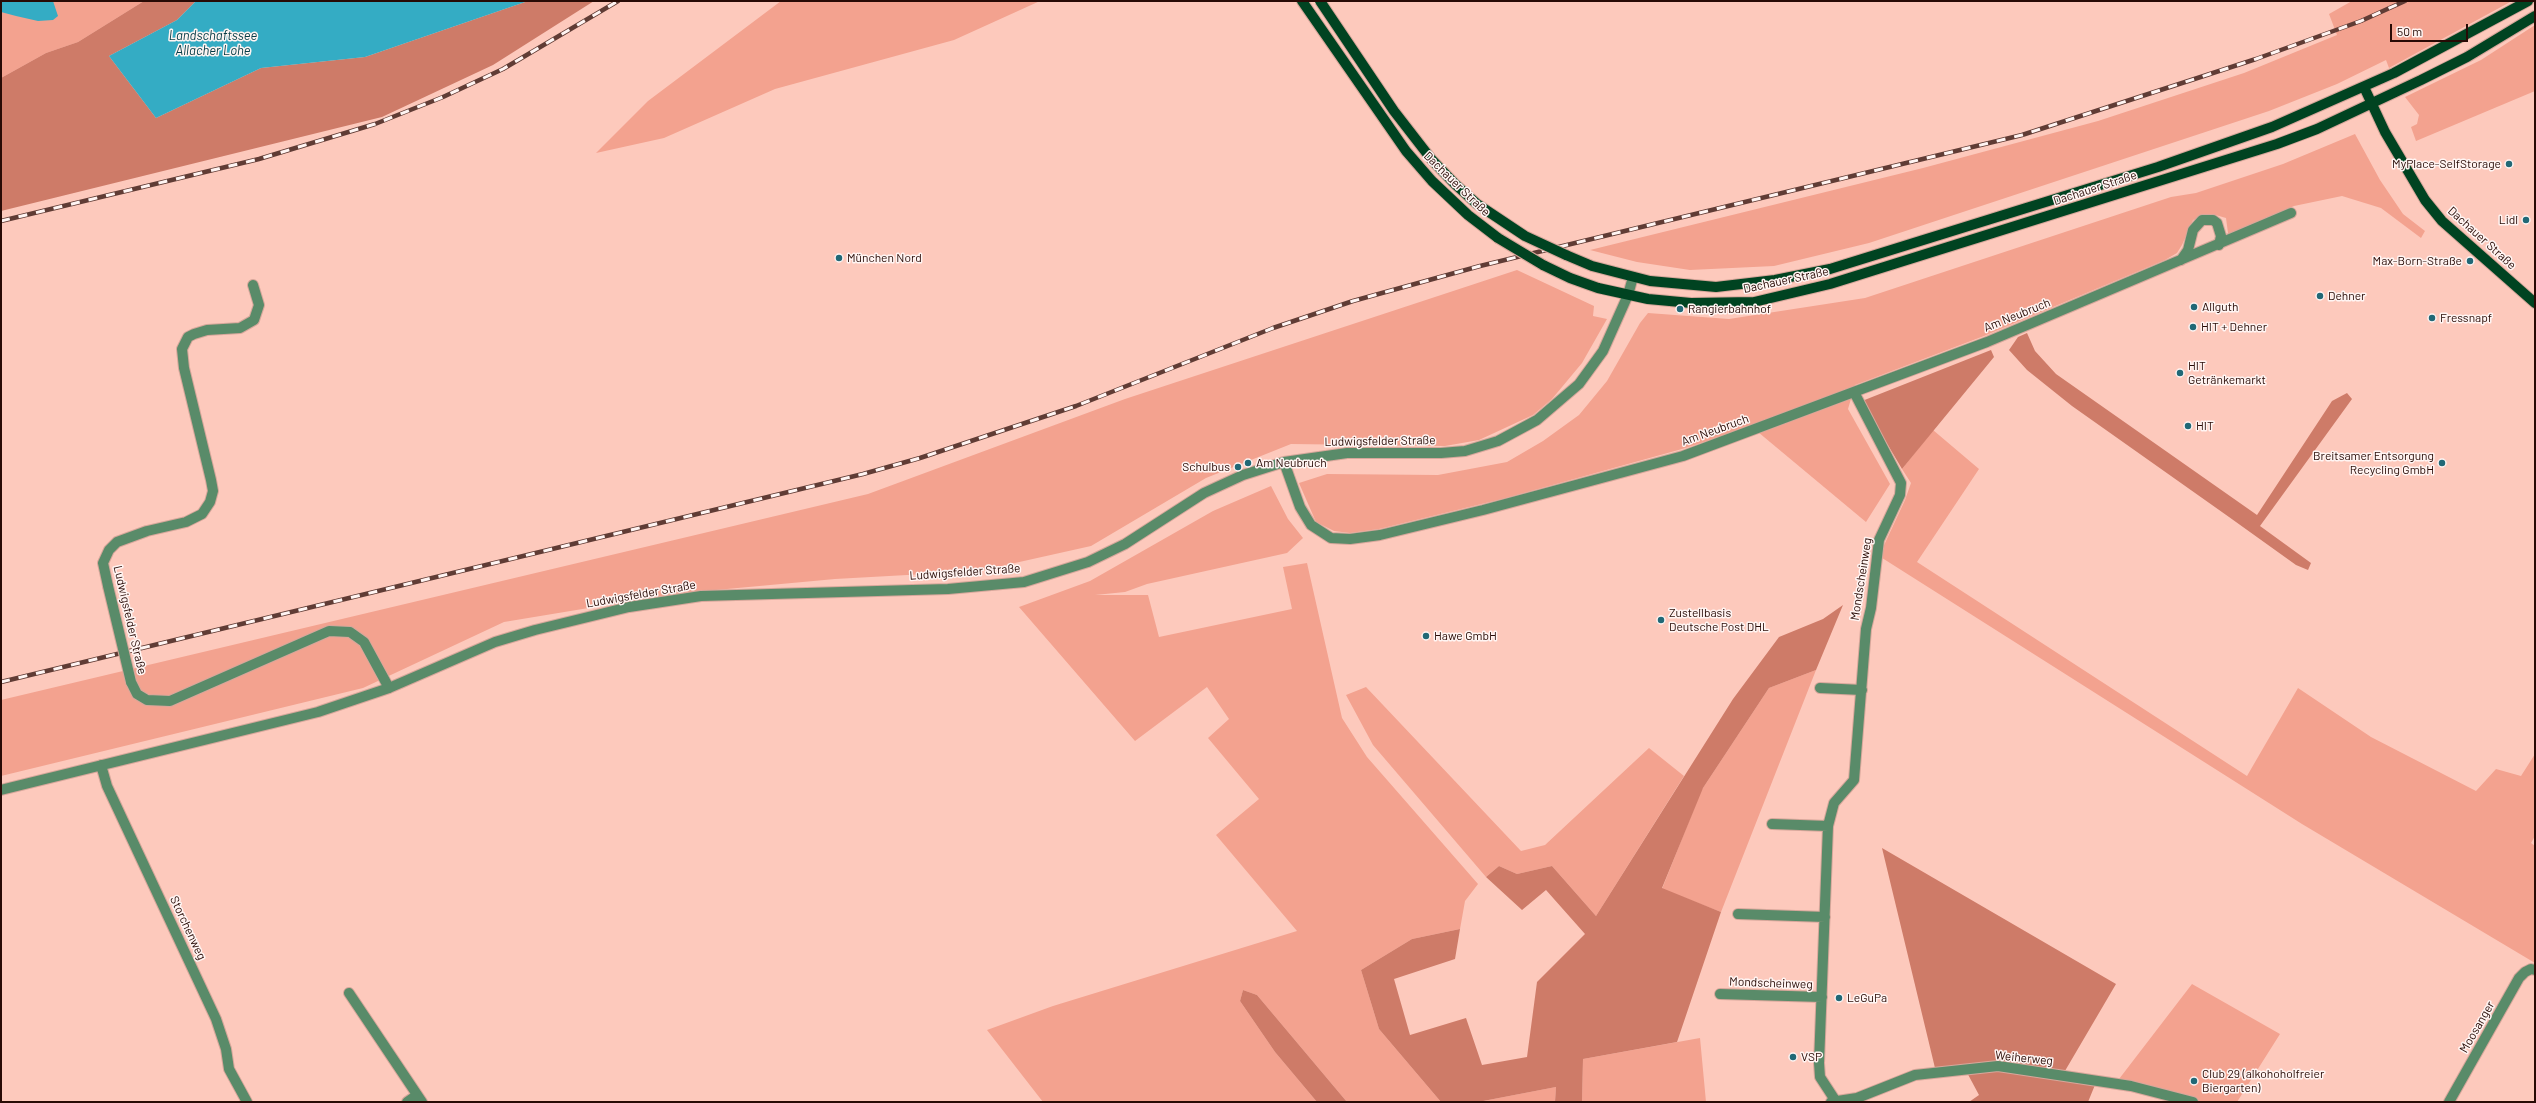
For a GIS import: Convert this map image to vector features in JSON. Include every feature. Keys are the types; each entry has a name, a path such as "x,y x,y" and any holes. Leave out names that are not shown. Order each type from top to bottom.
{"main road":[{"name":"Dachauer Straße","path":"1302,1 1401,145 1432,180 1468,215 1507,244 1543,265 1570,278 1628,295 1691,303 1754,302 1830,284 2278,144 2317,129 2372,103"},
{"name":"Dachauer Straße","path":"1320,1 1394,111 1432,160 1455,184 1478,204 1525,236 1592,266 1632,277 1664,283 1716,287 1775,280 1830,269 1931,240 2216,148 2272,127 2364,86 2411,180 2432,209 2442,221 2535,303"},
{"path":"2364,86 2455,42 2528,1"},
{"path":"2372,103 2467,57 2535,16"}],"street":[{"name":"Am Neubruch","path":"1284,462 1300,507 1311,525 1331,538 1380,535 1503,505 1683,456 1987,342 2179,262 2291,213"},
{"path":"2179,262 2188,250 2193,230 2202,220 2213,220 2217,223 2221,236 2219,245"},
{"name":"Ludwigsfelder Straße","path":"1,790 318,712 389,688 495,642 570,621 672,600 729,595 987,586 1044,577 1073,568 1125,544 1183,506 1223,484 1284,462 1347,453 1434,454 1465,451 1498,441 1517,432 1558,404 1579,384 1603,351 1628,295 1632,277"},
{"name":"Ludwigsfelder Straße","path":"253,285 259,305 254,320 240,328 207,330 194,334 185,343 181,355 211,480 212,491 210,502 202,514 186,522 125,538 117,542 109,550 103,563 131,682 137,694 147,700 170,701 329,631 350,632 364,642 389,688"},
{"name":"Mondscheinweg","path":"1839,1101 1820,1077 1828,826 1834,802 1854,780 1866,629 1879,540 1900,495 1901,483 1854,392"},
{"path":"1820,688 1862,690"},
{"name":"Storchenweg","path":"101,765 107,786 216,1019 226,1049 229,1069 247,1102"},
{"path":"1772,824 1828,826"},
{"path":"1738,914 1825,917"},
{"name":"Moosanger","path":"2449,1102 2519,978 2533,969"},
{"path":"349,993 419,1099 407,1102"},
{"name":"Mondscheinweg","path":"1720,994 1822,997"},
{"name":"Weiherweg","path":"1839,1101 1857,1098 1915,1075 1998,1066 2131,1086 2193,1102"}],"shaded area":[{"path":"1,1 144,1 78,42 46,53 1,78"},
{"path":"144,1 196,1 177,20 109,56 156,118 261,68 365,57 528,1 594,1 493,65 382,117 1,211 1,78 46,53 78,42"},
{"path":"781,1 1040,1 954,40 775,89 664,138 596,153 648,101"},
{"path":"2352,1 2512,1 2389,68 2386,60 2337,84 2269,111 1869,243 1774,266 1690,270 1637,262 1590,250 1923,168 2098,121 2244,73 2337,35 2329,14"},
{"path":"2535,25 2535,91 2416,141 2411,127 2417,124 2419,115 2405,97 2481,60"},
{"path":"2355,134 2380,180 2403,214 2425,231 2421,238 2381,208 2342,196 2294,206 2226,238 2228,233 2226,218 2212,214 2193,220 2177,253 2165,260 1984,336 1855,385 1848,409 1890,484 1866,522 1752,427 1682,449 1502,499 1379,529 1350,533 1334,531 1316,522 1299,483 1327,474 1438,475 1507,462 1543,441 1579,415 1607,381 1640,323 1648,313 1729,319 1865,298 2171,197 2196,193 2283,164"},
{"path":"1517,270 1594,306 1593,316 1607,319 1582,363 1552,399 1533,415 1479,440 1445,446 1291,444 1206,478 1091,546 979,571 835,579 673,594 504,622 363,688 1,776 1,700 868,494 1125,399"},
{"path":"2027,333 2035,351 2056,374 2257,515 2332,401 2347,393 2352,399 2260,526 2311,563 2308,570 2296,565 2072,406 2027,370 2009,350 2018,337"},
{"path":"1991,350 1994,357 1902,469 1862,401"},
{"path":"1933,430 1979,469 1917,562 2247,776 2298,688 2371,737 2476,791 2496,769 2521,776 2535,754 2535,836 2531,843 2535,846 2535,963 2302,824 1879,556 1905,500 1911,483 1902,469"},
{"path":"1271,486 1288,519 1303,538 1287,553 1147,584 1125,592 1095,595 1148,595 1159,637 1292,609 1283,567 1307,563 1342,718 1367,757 1478,884 1465,901 1460,929 1412,939 1361,970 1379,1029 1441,1102 1347,1102 1257,995 1243,990 1240,1001 1275,1052 1317,1102 1043,1102 987,1030 1053,1006 1297,931 1216,835 1259,799 1208,738 1229,719 1207,687 1135,741 1019,607 1090,581 1213,511"},
{"path":"1843,605 1816,670 1769,688 1703,788 1662,888 1721,912 1677,1042 1583,1059 1582,1102 1555,1102 1556,1087 1478,1102 1441,1102 1379,1029 1361,970 1412,939 1460,929 1455,959 1394,979 1410,1035 1466,1018 1482,1065 1527,1057 1537,982 1585,934 1546,890 1522,910 1486,877 1499,866 1517,874 1552,866 1596,916 1733,699 1779,637 1823,619"},
{"path":"1816,670 1721,912 1662,889 1701,791 1769,688"},
{"path":"1366,687 1521,851 1545,845 1649,748 1684,776 1596,916 1552,866 1517,874 1499,866 1486,877 1373,745 1346,695"},
{"path":"1882,848 2116,984 2062,1076 2097,1080 2088,1102 1969,1102 1979,1095 1964,1067 1935,1068"},
{"path":"2192,984 2280,1034 2237,1102 2199,1102 2116,1083"},
{"path":"1243,990 1257,995 1347,1102 1317,1102 1275,1052 1240,1001"},
{"path":"1700,1038 1706,1102 1582,1102 1583,1059"},
{"path":"1556,1087 1555,1102 1478,1102"}],"water":[{"path":"1,1 53,1 58,16 53,20 38,21 16,16 1,12"},
{"name":"Landschaftssee Allacher Lohe","path":"196,1 528,1 365,57 261,68 156,118 109,56 177,20"}],"railway":[{"path":"1,221 259,159 375,124 443,97 503,69 618,1"},
{"path":"1,682 863,474 920,458 1076,406 1273,328 1353,301 1480,266 2022,135 2256,59 2361,21 2405,1"}],"place":[{"name":"MyPlace-SelfStorage","path":"2509,164"},
{"name":"Lidl","path":"2526,220"},
{"name":"München Nord","path":"839,258"},
{"name":"Max-Born-Straße","path":"2470,261"},
{"name":"Dehner","path":"2320,296"},
{"name":"Allguth","path":"2194,307"},
{"name":"Rangierbahnhof","path":"1680,309"},
{"name":"Fressnapf","path":"2432,318"},
{"name":"HIT + Dehner","path":"2193,327"},
{"name":"HIT Getränkemarkt","path":"2180,373"},
{"name":"HIT","path":"2188,426"},
{"name":"Am Neubruch","path":"1248,463"},
{"name":"Breitsamer Entsorgung Recycling GmbH","path":"2442,463"},
{"name":"Schulbus","path":"1238,467"},
{"name":"Zustellbasis Deutsche Post DHL","path":"1661,620"},
{"name":"Hawe GmbH","path":"1426,636"},
{"name":"LeGuPa","path":"1839,998"},
{"name":"VSP","path":"1793,1057"},
{"name":"Club 29 (alkohoholfreier Biergarten)","path":"2194,1081"}]}
